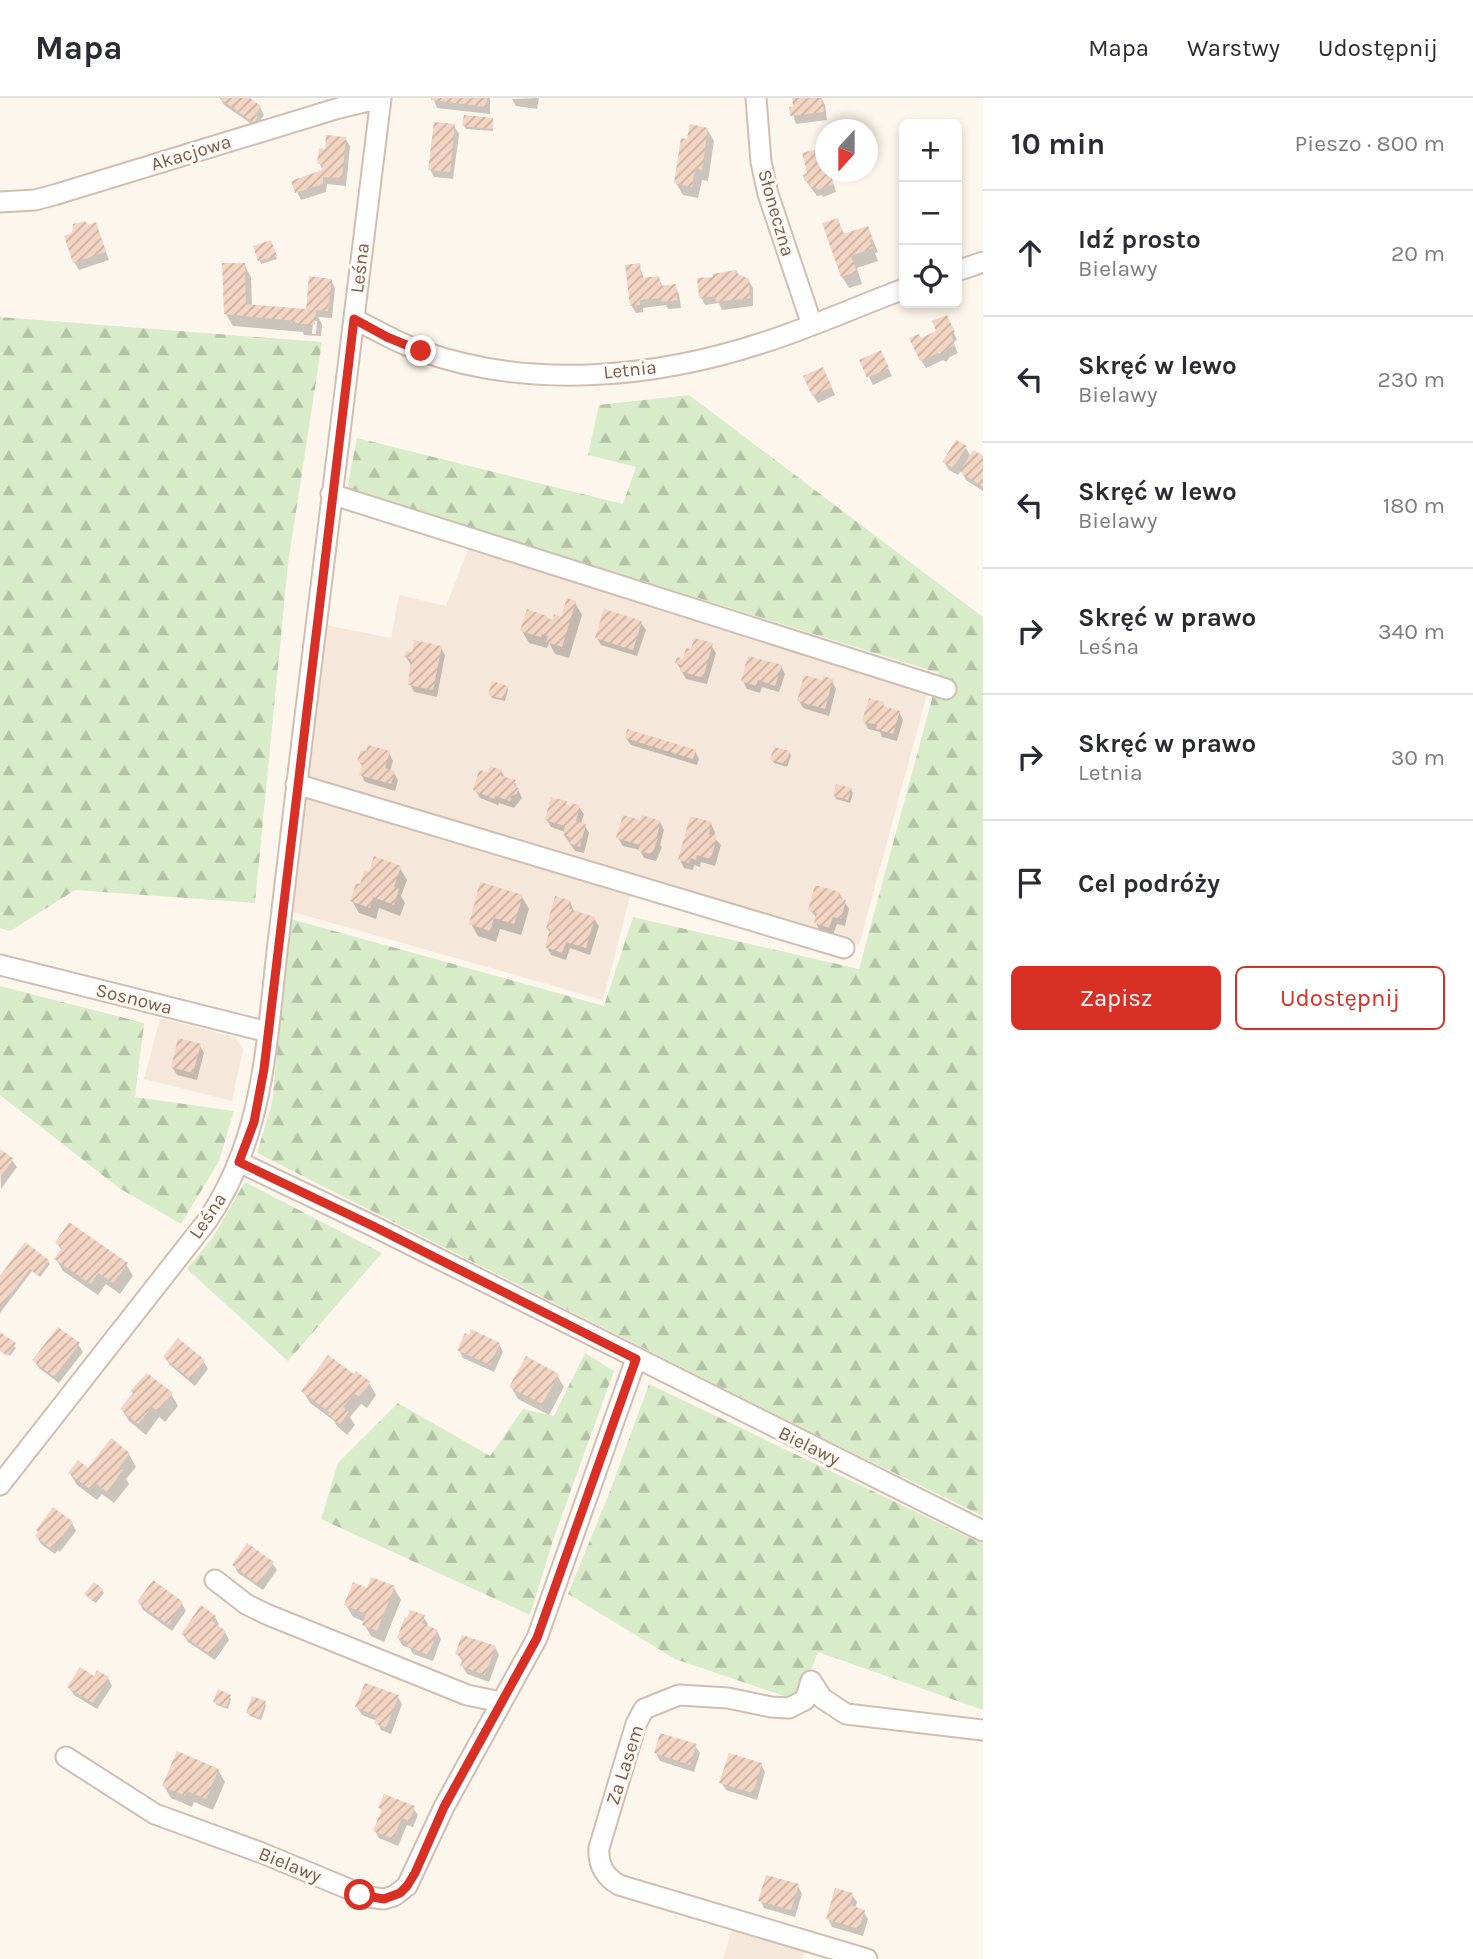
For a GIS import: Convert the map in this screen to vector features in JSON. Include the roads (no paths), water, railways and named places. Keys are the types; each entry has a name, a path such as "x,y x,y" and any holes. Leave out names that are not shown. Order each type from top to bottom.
{"street":[{"name":"Akacjowa","path":"0,202 35,200 54,195 339,108 381,98"},
{"name":"Leśna","path":"0,1485 197,1234 225,1191 239,1162 257,1105 381,98"},
{"name":"Słoneczna","path":"756,98 764,179 812,325"},
{"path":"962,269 983,262"},
{"name":"Letnia","path":"354,319 387,337 439,357 503,370 569,375 620,372 682,363 747,348 899,291"},
{"path":"331,494 946,689"},
{"path":"296,784 844,948"},
{"name":"Sosnowa","path":"0,965 268,1032"},
{"name":"Bielawy","path":"239,1162 373,1226 983,1531"},
{"name":"Bielawy","path":"66,1757 155,1814 262,1853 360,1895 384,1899 400,1893 415,1873 444,1807 537,1638 636,1359"},
{"path":"215,1580 246,1604 266,1614 467,1695 501,1702"},
{"name":"Za Lasem","path":"867,1959 627,1888 608,1878 601,1868 599,1848 636,1724 644,1709 679,1695 728,1698 789,1708 805,1700 811,1681 822,1698 846,1714 983,1730"}]}
